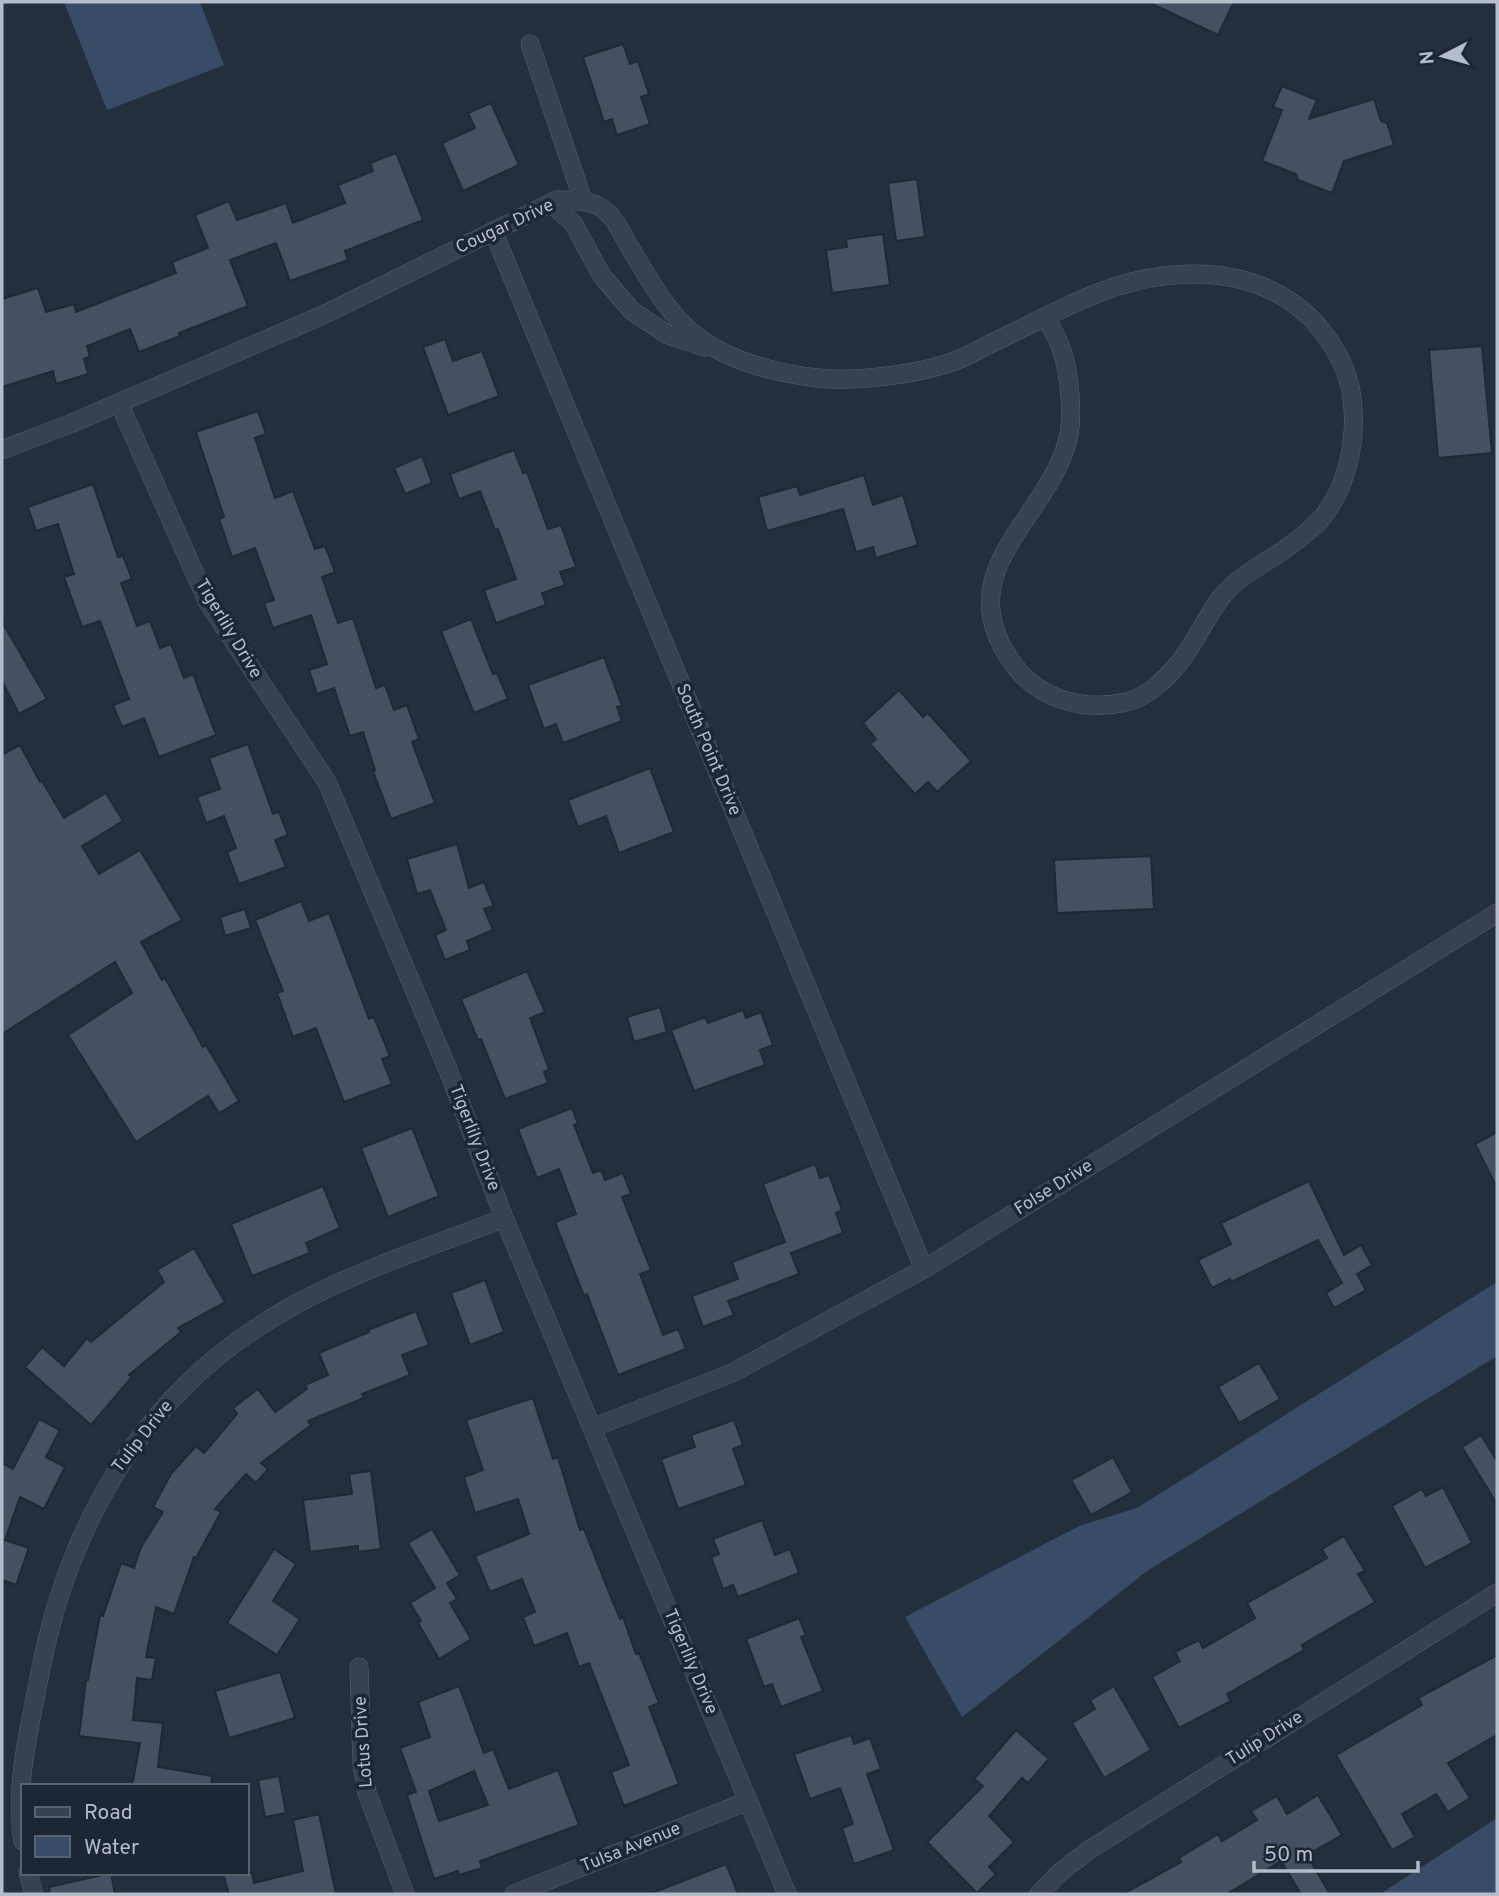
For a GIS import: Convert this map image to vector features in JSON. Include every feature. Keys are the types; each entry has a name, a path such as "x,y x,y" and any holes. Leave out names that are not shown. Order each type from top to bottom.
{"street":[{"path":"530,44 583,200 608,213 658,294 692,333 722,353"},
{"name":"Cougar Drive","path":"2,450 323,315 557,200 583,200"},
{"path":"551,203 573,223 602,276 632,312 668,335 761,366 815,378 842,379 922,371 951,363 1046,317 1098,293 1142,279 1211,273 1260,284 1282,295 1318,327 1340,360 1352,403 1354,431 1346,473 1330,506 1318,522 1226,591 1180,662 1139,698 1126,702 1086,705 1060,701 1045,693 1014,666 994,633 990,601 992,584 1002,553 1048,485 1067,443 1071,405 1062,351 1046,317"},
{"name":"South Point Drive","path":"493,232 924,1269"},
{"name":"Tigerlily Drive","path":"119,403 207,601 327,782 448,1070 504,1218 787,1894"},
{"name":"Folse Drive","path":"592,1427 732,1373 924,1269 1497,913"},
{"name":"Tulip Drive","path":"21,1784 24,1758 51,1623 65,1573 85,1525 115,1472 174,1397 212,1362 254,1330 298,1303 345,1281 504,1218"},
{"name":"Tulip Drive","path":"1039,1894 1058,1874 1089,1850 1497,1593"},
{"name":"Lotus Drive","path":"359,1667 362,1763 367,1793 405,1894"},
{"name":"Tulip Drive","path":"21,1788 21,1812"},
{"name":"Tulsa Avenue","path":"514,1894 748,1801"},
{"path":"29,1875 34,1894"}],"water":[{"path":"64,2 200,2 224,65 107,110"},
{"path":"1497,1282 1497,1356 1147,1571 962,1717 905,1617 1079,1526 1137,1508"},
{"path":"1497,1818 1497,1894 1380,1894"}],"building":[{"path":"1148,2 1234,2 1218,35"},
{"path":"623,44 630,64 638,61 649,94 641,97 650,124 617,135 612,119 604,122 583,57"},
{"path":"1282,86 1317,100 1309,119 1374,99 1381,121 1387,123 1394,145 1344,161 1332,193 1298,180 1296,174 1262,161 1282,110 1273,107"},
{"path":"491,103 519,165 463,191 442,143 475,128 468,113"},
{"path":"396,153 423,220 345,251 348,260 290,281 276,243 230,260 248,306 139,352 130,329 87,346 90,357 84,359 88,374 56,384 53,371 2,387 2,299 38,288 46,312 74,304 76,312 176,273 172,262 208,248 195,215 229,201 237,220 286,203 293,223 345,203 338,185 373,171 370,163"},
{"path":"917,179 925,237 896,241 888,183"},
{"path":"883,234 890,285 832,293 826,250 847,247 846,239"},
{"path":"445,339 453,361 482,351 499,396 448,415 423,347"},
{"path":"1482,346 1492,453 1438,458 1429,350"},
{"path":"258,411 266,434 255,438 275,498 293,491 315,549 325,546 335,572 322,577 338,623 353,618 376,688 385,685 394,710 407,705 419,739 412,742 435,803 391,819 373,771 375,770 363,732 350,736 334,688 317,694 309,670 327,664 311,615 273,628 264,603 274,600 255,548 232,557 219,519 224,517 196,432"},
{"path":"514,450 523,473 527,472 548,529 561,525 576,567 560,572 565,585 542,593 546,605 496,623 484,590 516,579 498,529 495,530 480,491 459,499 450,474"},
{"path":"422,456 432,483 405,494 394,468"},
{"path":"864,475 873,505 903,495 918,545 876,558 873,547 856,552 843,509 767,531 758,497 797,486 800,495"},
{"path":"93,484 118,557 123,556 132,579 121,583 137,626 150,621 160,648 171,644 184,678 193,674 216,735 159,757 144,718 122,727 113,705 129,699 100,621 82,627 64,577 74,574 58,524 36,531 28,507"},
{"path":"471,619 493,674 497,673 508,699 474,713 441,631"},
{"path":"2,622 47,699 19,714 2,681"},
{"path":"604,657 622,706 617,707 622,721 563,743 556,724 544,729 528,685"},
{"path":"899,690 923,717 928,713 971,761 937,792 928,782 915,794 870,744 876,739 863,723"},
{"path":"248,744 273,814 279,812 288,835 275,840 286,867 239,884 227,852 236,848 224,816 206,823 197,797 220,789 209,758"},
{"path":"20,745 64,818 106,793 123,821 82,846 99,874 140,850 182,920 141,942 162,980 165,978 203,1047 206,1045 239,1101 219,1113 208,1096 136,1142 68,1035 132,993 115,962 2,1034 2,755"},
{"path":"650,768 674,832 619,853 606,816 578,827 568,800"},
{"path":"457,844 469,888 484,882 494,906 484,909 493,930 467,941 470,950 445,960 435,935 446,930 430,890 417,894 407,859"},
{"path":"1151,856 1154,909 1057,913 1054,860"},
{"path":"301,901 309,921 329,913 369,1019 374,1017 390,1056 382,1059 392,1084 344,1102 316,1028 293,1037 277,993 283,991 255,920"},
{"path":"245,909 251,928 225,936 220,917"},
{"path":"527,971 545,1012 530,1018 549,1069 544,1072 548,1083 505,1099 481,1039 478,1040 461,999"},
{"path":"660,1007 667,1032 634,1042 627,1017"},
{"path":"743,1010 746,1018 761,1012 773,1045 760,1050 765,1065 694,1091 671,1030 705,1017 708,1023"},
{"path":"572,1108 578,1124 574,1125 593,1173 601,1170 605,1180 623,1173 631,1194 622,1197 651,1270 640,1274 663,1335 678,1329 686,1349 618,1375 587,1294 584,1296 555,1222 576,1214 559,1169 537,1178 518,1129"},
{"path":"412,1128 439,1196 388,1217 361,1148"},
{"path":"1497,1132 1497,1188 1475,1144"},
{"path":"815,1164 820,1178 829,1175 842,1210 836,1213 843,1233 791,1253 799,1274 728,1301 734,1315 703,1327 692,1296 738,1279 732,1262 785,1242 763,1184"},
{"path":"1309,1181 1344,1255 1361,1245 1372,1265 1357,1274 1366,1290 1334,1308 1326,1293 1342,1283 1318,1240 1231,1282 1230,1279 1212,1288 1198,1260 1231,1244 1221,1223"},
{"path":"323,1186 340,1228 306,1243 310,1253 252,1276 231,1224"},
{"path":"194,1248 225,1302 178,1328 181,1332 129,1375 132,1377 91,1425 25,1367 42,1347 64,1366 87,1338 91,1342 164,1282 157,1270"},
{"path":"485,1280 504,1332 470,1345 451,1293"},
{"path":"416,1311 429,1345 402,1355 410,1375 362,1394 364,1398 308,1421 311,1425 261,1463 268,1469 256,1483 246,1474 215,1509 221,1512 196,1558 194,1557 174,1614 156,1607 146,1657 156,1658 152,1680 137,1678 133,1720 163,1723 158,1767 212,1776 211,1784 132,1784 140,1743 79,1736 86,1680 100,1615 103,1616 121,1563 134,1568 141,1547 163,1512 153,1507 171,1474 196,1446 204,1453 237,1414 233,1408 258,1389 275,1412 307,1389 305,1385 328,1375 319,1353 369,1332 368,1330"},
{"path":"1259,1363 1280,1399 1239,1423 1218,1387"},
{"path":"533,1398 553,1459 558,1457 580,1530 584,1529 620,1619 623,1617 636,1654 639,1653 659,1703 649,1707 679,1784 624,1806 611,1772 629,1765 589,1663 579,1667 567,1633 534,1646 523,1617 535,1612 522,1579 490,1592 475,1556 529,1534 518,1499 475,1513 464,1477 483,1470 466,1420"},
{"path":"39,1419 60,1430 46,1457 65,1467 44,1509 20,1497 5,1540 29,1548 16,1585 2,1580 2,1463 13,1469"},
{"path":"734,1420 743,1445 733,1449 746,1485 678,1509 661,1459 695,1447 691,1435"},
{"path":"1481,1435 1497,1461 1497,1504 1462,1447"},
{"path":"1113,1457 1132,1492 1091,1515 1071,1480"},
{"path":"371,1471 381,1549 358,1552 358,1546 310,1552 303,1500 352,1494 349,1474"},
{"path":"1443,1487 1472,1543 1425,1568 1392,1506 1422,1489 1426,1496"},
{"path":"762,1520 775,1555 790,1549 799,1573 738,1597 733,1585 723,1589 711,1557 719,1554 713,1539"},
{"path":"432,1529 460,1575 447,1583 457,1599 450,1603 471,1639 439,1659 410,1603 435,1588 408,1543"},
{"path":"1344,1536 1365,1571 1358,1574 1375,1602 1302,1645 1304,1650 1227,1694 1231,1701 1179,1728 1152,1677 1180,1661 1175,1652 1199,1640 1203,1648 1255,1618 1247,1603 1327,1558 1322,1549"},
{"path":"274,1549 296,1564 273,1601 300,1619 277,1655 227,1623"},
{"path":"799,1618 806,1635 801,1637 823,1691 781,1707 772,1684 764,1687 746,1639"},
{"path":"1497,1655 1497,1735 1448,1763 1470,1798 1448,1812 1436,1794 1402,1814 1415,1837 1392,1850 1336,1755 1422,1705 1418,1698"},
{"path":"280,1672 295,1718 229,1738 215,1691"},
{"path":"459,1686 484,1753 493,1749 509,1789 558,1770 579,1825 480,1861 482,1868 459,1875 458,1871 434,1879 407,1795 416,1792 400,1748 430,1737 418,1702","holes":["474,1771 488,1805 439,1821 429,1791"]},
{"path":"1114,1686 1151,1750 1104,1778 1072,1723 1095,1709 1090,1700"},
{"path":"1016,1730 1049,1759 1028,1783 1022,1778 989,1816 1014,1842 989,1867 996,1874 977,1893 927,1842 983,1786 974,1779"},
{"path":"851,1735 854,1744 870,1738 881,1769 867,1774 894,1850 854,1864 842,1828 853,1824 840,1788 810,1799 794,1754"},
{"path":"279,1776 286,1813 265,1817 258,1780"},
{"path":"1318,1795 1342,1835 1307,1855 1330,1894 1301,1894 1281,1861 1227,1894 1123,1894 1181,1862 1179,1858 1218,1834 1222,1841 1257,1820 1251,1811 1277,1796 1287,1814"},
{"path":"319,1814 336,1894 229,1894 224,1875 252,1873 254,1883 303,1871 293,1820"},
{"path":"726,1864 738,1894 652,1894 652,1893"},
{"path":"111,1875 115,1894 50,1894 49,1887"}]}
